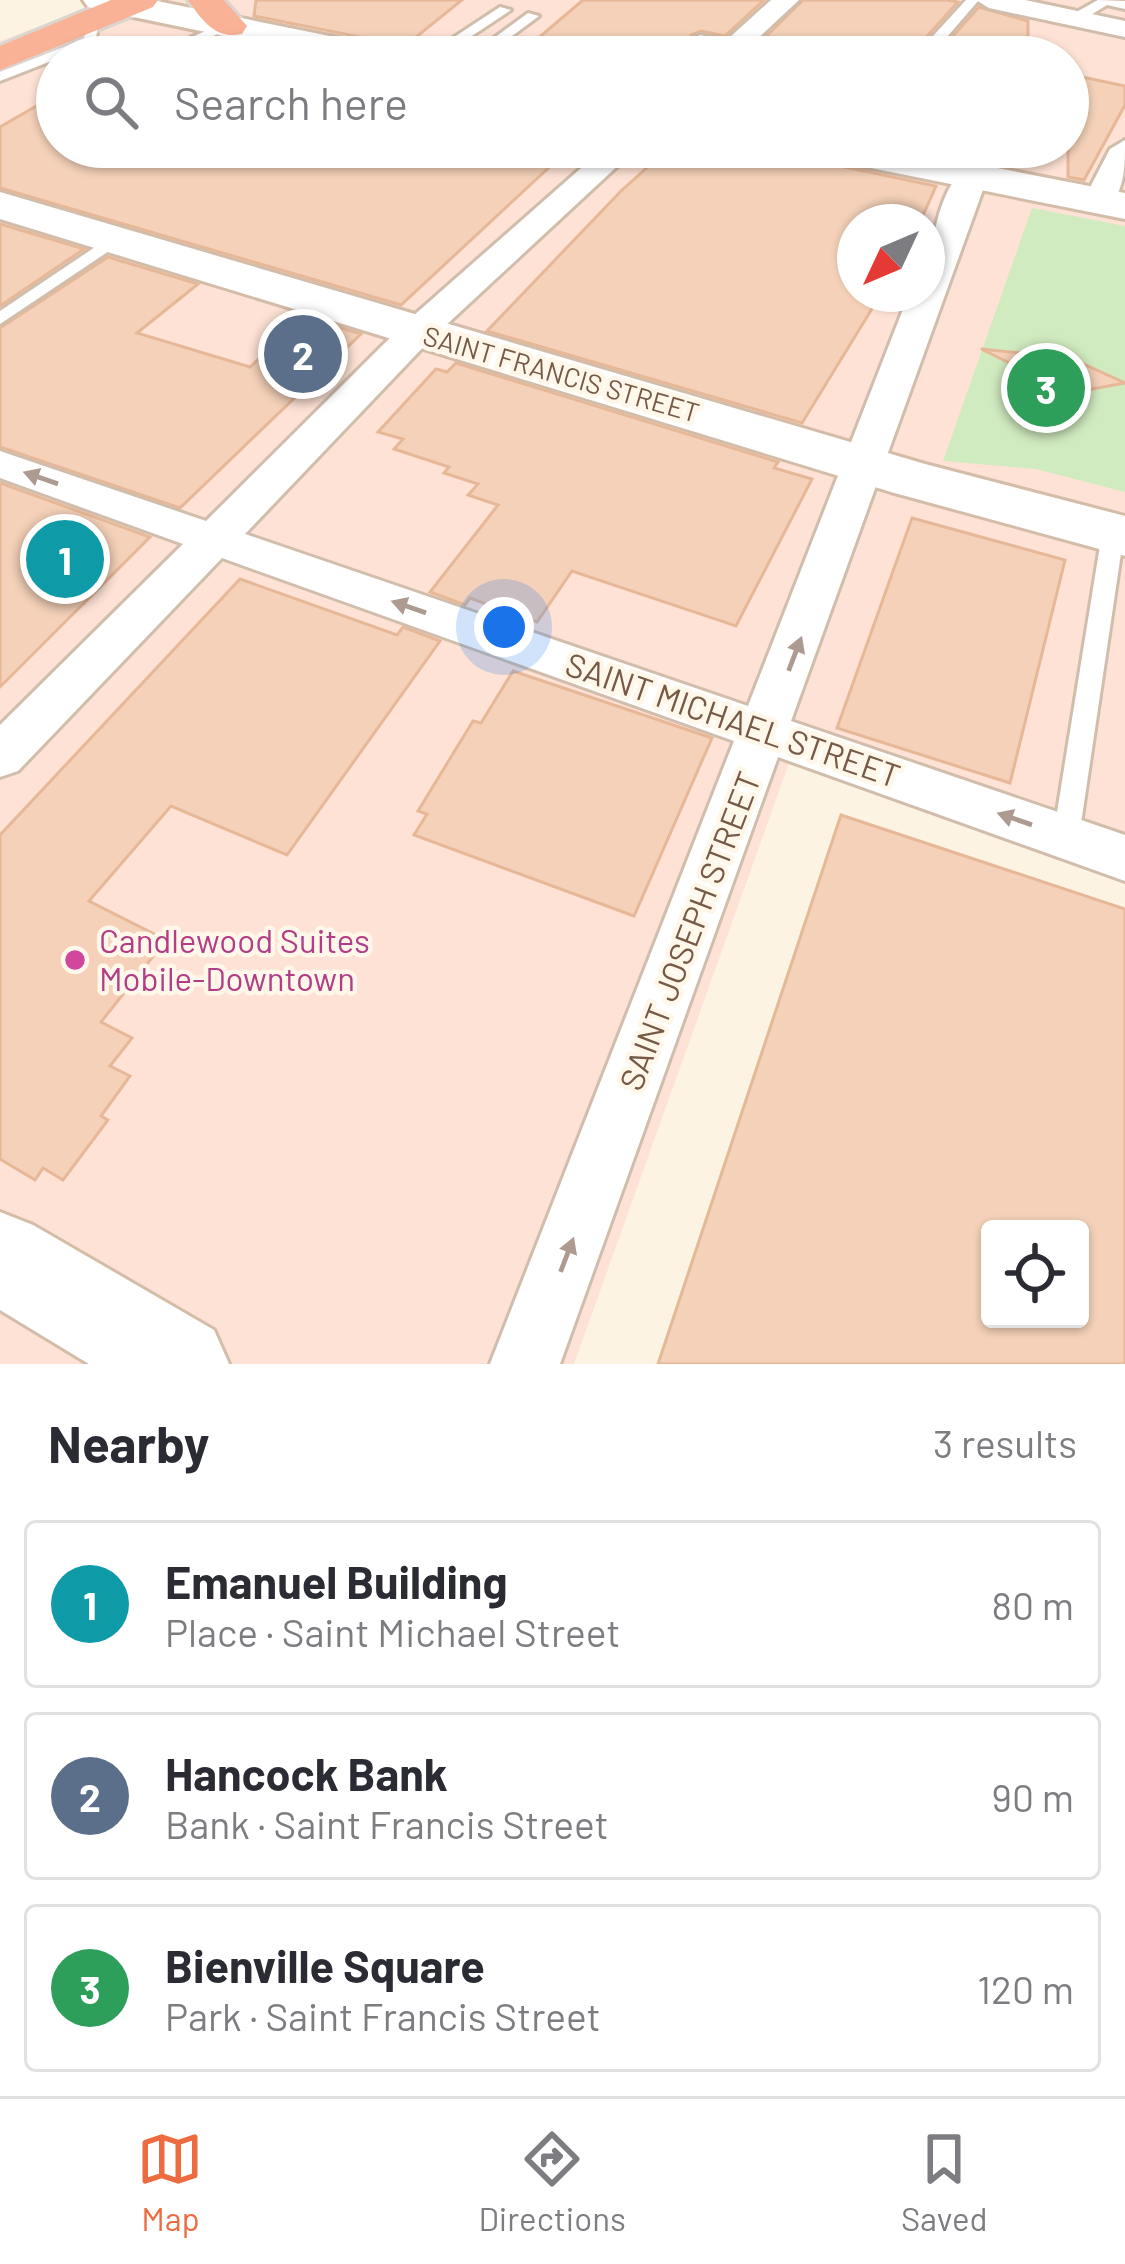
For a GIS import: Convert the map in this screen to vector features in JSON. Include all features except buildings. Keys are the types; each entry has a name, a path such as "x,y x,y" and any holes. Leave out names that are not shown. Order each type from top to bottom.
{"highway":[{"path":"0,29 108,5"},
{"path":"46,36 108,5"},
{"path":"0,59 36,41"}],"street":[{"path":"992,0 1050,8 1125,29"},
{"path":"745,36 782,1"},
{"path":"108,5 274,36"},
{"path":"932,168 1112,203 1125,149"},
{"path":"0,757 417,332 600,168"},
{"name":"SAINT JOSEPH STREET","path":"945,247 972,176"},
{"name":"SAINT FRANCIS STREET","path":"0,205 861,464 1119,534"},
{"name":"SAINT JOSEPH STREET","path":"525,1364 853,501 861,464 920,312"},
{"name":"SAINT MICHAEL STREET","path":"0,464 1125,858"},
{"path":"7,1277 180,1364"}],"lane":[{"path":"941,36 973,0"},
{"path":"1050,8 1105,1 1125,5"},
{"path":"93,36 108,5"},
{"path":"465,36 506,10"},
{"path":"505,36 533,16"},
{"path":"0,77 36,63"},
{"path":"0,319 116,241"},
{"path":"1066,837 1119,534"}],"shaded area":[{"path":"109,0 1125,0 1125,875 792,755 574,1364 0,1364 0,41"}],"green space":[{"path":"1032,208 1125,226 1125,492 1036,469 943,461"}],"place":[{"name":"Hancock Bank","path":"303,354"},
{"name":"Bienville Square","path":"1046,388"},
{"name":"Emanuel Building","path":"65,559"},
{"name":"Candlewood Suites Mobile-Downtown","path":"75,960"}]}
